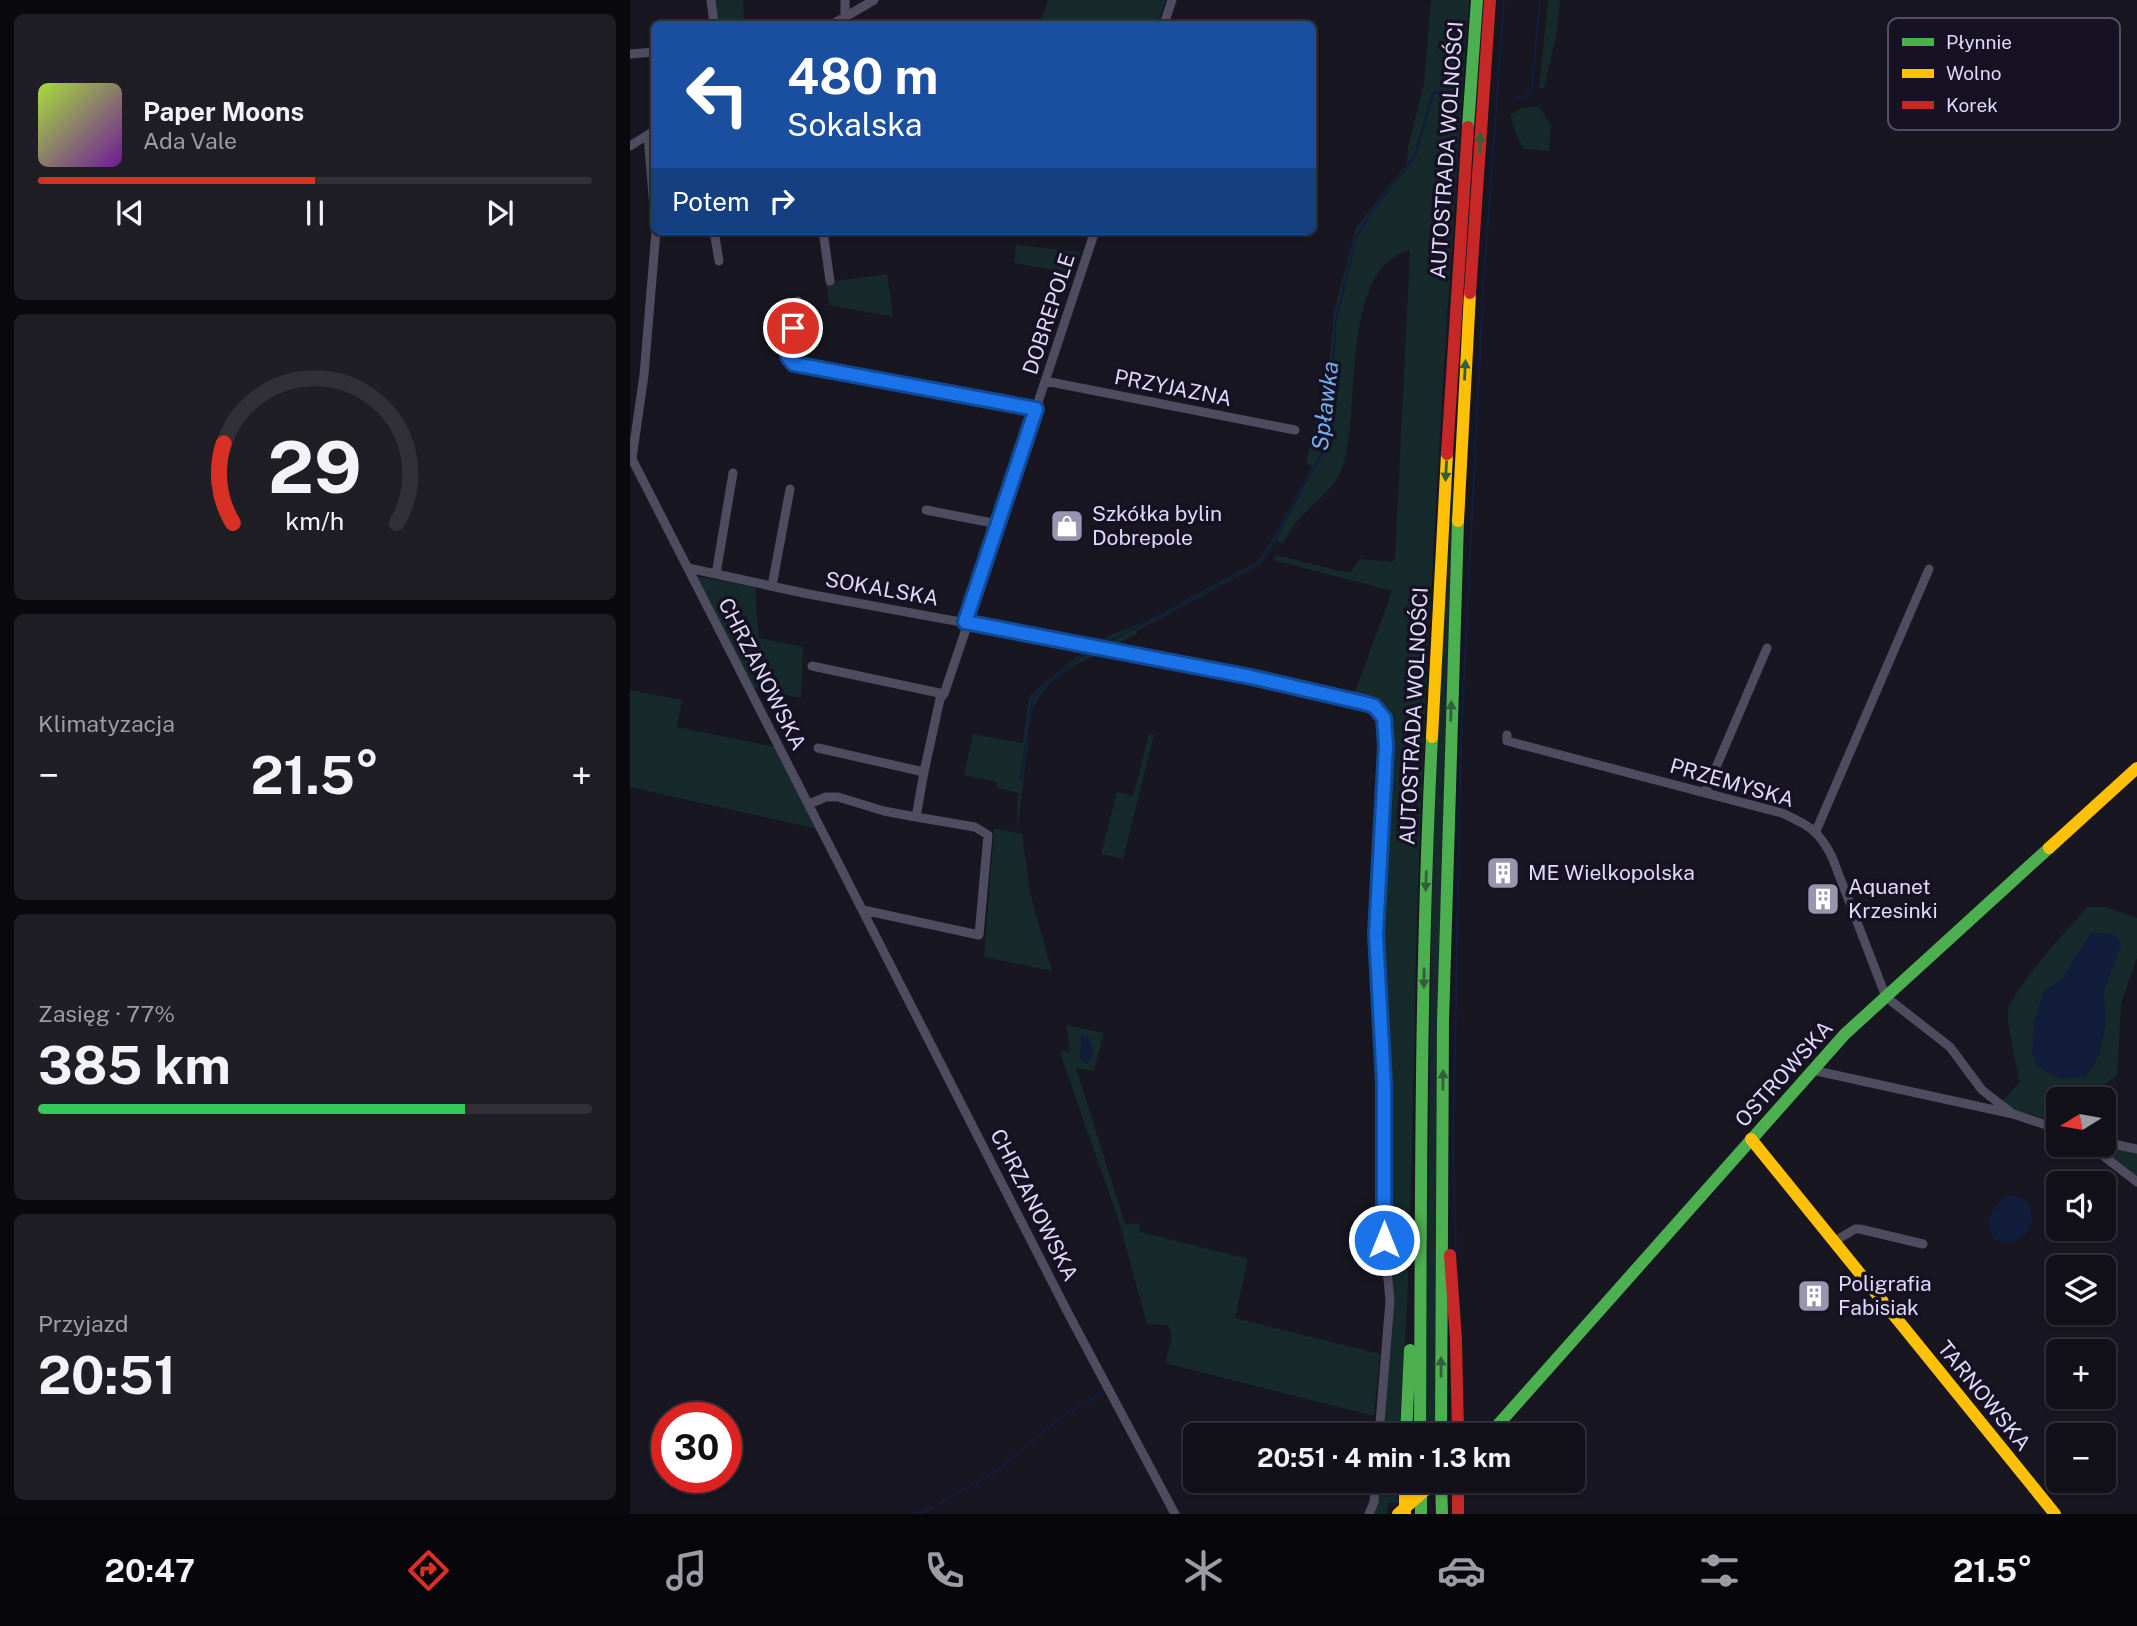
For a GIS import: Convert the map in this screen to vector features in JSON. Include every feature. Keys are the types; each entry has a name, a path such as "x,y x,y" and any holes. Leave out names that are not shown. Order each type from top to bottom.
{"main road":[{"name":"AUTOSTRADA WOLNOŚCI","path":"1420,1423 1420,1257 1429,794 1454,318 1477,0"},
{"name":"AUTOSTRADA WOLNOŚCI","path":"1441,1423 1441,1148 1460,460 1490,0"},
{"name":"OSTROWSKA","path":"1501,1423 1845,1034 2137,768"},
{"name":"TARNOWSKA","path":"1751,1139 2054,1514"},
{"path":"1441,1148 1456,1332 1458,1423"},
{"path":"1407,1423 1414,1292 1420,1257"},
{"path":"1405,1493 1405,1514"},
{"path":"1421,1493 1421,1514"},
{"path":"1398,1514 1423,1493"},
{"path":"1440,1493 1442,1514"},
{"path":"1458,1493 1458,1514"}],"street":[{"path":"711,0 714,21"},
{"path":"845,0 845,17"},
{"path":"838,21 874,0"},
{"path":"1165,21 1172,0"},
{"path":"630,54 651,52"},
{"path":"630,146 651,133"},
{"path":"631,456 645,362 656,235"},
{"path":"715,235 719,261"},
{"path":"824,235 830,281"},
{"name":"DOBREPOLE","path":"916,817 940,699 966,629 965,622 1094,235"},
{"path":"798,301 788,354 794,364 1036,409"},
{"name":"PRZYJAZNA","path":"1045,381 1295,430"},
{"name":"CHRZANOWSKA","path":"631,456 1068,1313 1175,1514"},
{"path":"716,574 733,473"},
{"path":"772,586 790,489"},
{"path":"926,510 998,524"},
{"name":"SOKALSKA","path":"688,568 1251,677 1374,706 1384,718 1387,726 1376,934 1384,1084 1384,1240 1390,1300 1380,1423"},
{"path":"1816,831 1929,569"},
{"path":"1705,793 1767,648"},
{"path":"812,666 944,694"},
{"name":"PRZEMYSKA","path":"1507,735 1507,741 1782,813 1810,826 1825,842 1832,857 1886,997"},
{"path":"818,748 924,772"},
{"path":"809,804 826,797 838,797 884,811 975,827 988,835 979,936 863,910"},
{"path":"1886,997 1950,1047 1982,1090 2013,1114"},
{"path":"1812,1070 2013,1114 2046,1125"},
{"path":"1975,1106 1981,1099 1982,1090"},
{"path":"2116,1145 2137,1149"},
{"path":"2105,1157 2137,1182"},
{"path":"1835,1241 1860,1229 1923,1244"},
{"path":"1369,1514 1374,1493"}],"green space":[{"path":"714,0 743,0 744,21 717,21"},
{"path":"1048,0 1166,0 1158,21 1041,21"},
{"path":"1431,0 1469,0 1429,644 1419,858 1404,1363 1400,1423 1383,1423 1389,1255 1389,1131 1382,941 1389,736 1370,702 1354,695 1392,591 1273,560 1276,555 1344,572 1351,571 1360,559 1392,562 1395,558 1410,250 1387,263 1372,284 1362,313 1356,346 1348,444 1342,468 1334,483 1298,520 1283,543 1277,541 1260,565 1136,631 1137,634 1122,641 1119,646 1095,642 1148,620 1257,562 1272,541 1312,466 1306,464 1321,397 1326,398 1334,312 1356,228 1407,163 1408,147 1424,84"},
{"path":"1548,0 1560,0 1557,31 1544,88 1539,88"},
{"path":"1539,106 1551,126 1549,151 1524,149 1512,123 1511,114 1523,108"},
{"path":"1476,119 1436,1423 1425,1423 1433,801"},
{"path":"1016,245 1080,252 1073,274 1014,263"},
{"path":"887,274 893,317 829,305 826,282"},
{"path":"695,576 755,587 759,638 803,647 801,698 753,688"},
{"path":"1089,649 1108,654 1074,665 1053,681 1037,700 1032,710 1017,833 1018,793 997,788 997,782 964,775 973,734 1023,743 1029,698 1033,693"},
{"path":"630,690 682,700 677,727 775,747 818,829 630,787"},
{"path":"1149,734 1154,735 1123,859 1101,854 1117,792 1133,796"},
{"path":"994,828 1022,834 1030,893 1052,971 984,957"},
{"path":"2088,907 2105,907 2137,918 2137,958 2121,1003 2117,1075 2101,1087 2046,1087 2046,1118 2012,1110 2003,1100 2020,1082 2008,1012 2019,989"},
{"path":"1066,1025 1104,1033 1094,1071 1076,1068 1125,1224 1139,1223 1140,1232 1248,1259 1235,1318 1380,1354 1374,1416 1165,1363 1172,1336 1168,1325 1147,1324 1120,1225 1062,1058 1061,1050 1070,1053"},
{"path":"2116,1147 2137,1152 2137,1180 2109,1157 2116,1157"},
{"path":"1377,1493 1398,1493 1398,1503 1388,1503 1387,1514 1373,1514"}],"water":[{"path":"2091,932 2116,935 2121,945 2104,991 2106,1021 2101,1049 2094,1066 2085,1077 2060,1079 2038,1067 2032,1053 2034,1021 2044,991 2063,978"},
{"path":"1081,1034 1088,1036 1092,1047 1091,1058 1087,1064 1080,1059"},
{"path":"2018,1196 2029,1203 2033,1221 2025,1234 2014,1243 1995,1240 1988,1219 2001,1199"}],"waterway":[{"path":"1456,1253 1453,1145 1461,740 1483,292 1504,0"},
{"name":"Spławka","path":"1515,97 1526,96 1532,88 1540,0"},
{"name":"Spławka","path":"1104,644 1257,565 1272,546 1323,453 1335,340 1334,327 1356,237 1372,211 1415,156 1433,93 1443,92"},
{"name":"Spławka","path":"1021,779 1033,697 1091,650"},
{"path":"938,1504 998,1470 1061,1417 1102,1393"},
{"path":"917,1514 933,1507"}],"traffic: fast":[{"path":"1468,127 1477,0"},
{"path":"1441,1423 1443,1022 1458,521"},
{"path":"1420,1423 1423,998 1432,737"},
{"path":"1500,1423 1845,1034 2049,848"},
{"path":"1407,1423 1410,1350"},
{"path":"1421,1493 1421,1514"},
{"path":"1441,1493 1442,1514"}],"traffic: slow":[{"path":"1458,521 1470,293"},
{"path":"1432,737 1447,454"},
{"path":"2049,848 2137,768"},
{"path":"1751,1139 2055,1514"},
{"path":"1405,1493 1405,1514"},
{"path":"1398,1514 1422,1493"}],"traffic: jam":[{"path":"1470,293 1490,0"},
{"path":"1447,454 1468,127"},
{"path":"1450,1255 1458,1423"},
{"path":"1458,1493 1458,1514"}],"place":[{"name":"Szkółka bylin Dobrepole","path":"1067,526"},
{"name":"ME Wielkopolska","path":"1503,873"},
{"name":"Aquanet Krzesinki","path":"1823,899"},
{"name":"Poligrafia Fabisiak","path":"1814,1296"}],"route":[{"path":"793,328 788,357 794,364 1036,409 965,622 1251,677 1374,706 1381,712 1387,726 1376,934 1384,1084 1384,1240"}]}
